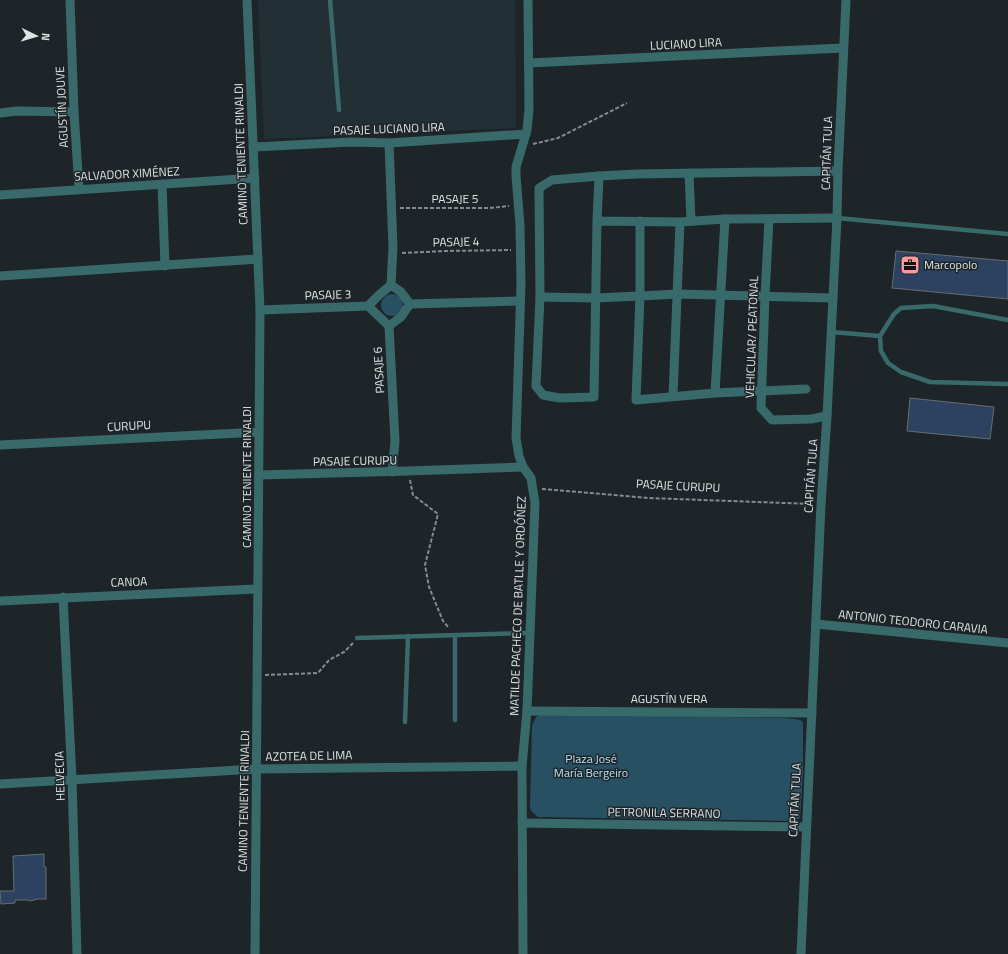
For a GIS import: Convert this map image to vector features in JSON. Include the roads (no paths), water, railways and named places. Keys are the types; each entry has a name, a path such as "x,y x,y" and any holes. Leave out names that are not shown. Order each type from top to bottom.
{"street":[{"name":"AGUSTÍN JOUVE","path":"70,0 74,112 79,188"},
{"name":"CAMINO TENIENTE RINALDI","path":"247,0 260,310 255,954"},
{"name":"MATILDE PACHECO DE BATLLE Y ORDÓÑEZ","path":"523,954 522,766 527,711 535,503 533,488 530,478 523,467 519,456 516,438 520,301 520,225 516,167 526,134 529,109 528,0"},
{"name":"CAPITÁN TULA","path":"800,954 821,505 837,218 846,0"},
{"name":"LUCIANO LIRA","path":"529,63 843,48"},
{"path":"0,113 17,111 74,112"},
{"name":"PASAJE LUCIANO LIRA","path":"253,147 351,142 389,143 526,134"},
{"path":"368,306 391,285 392,253 389,143"},
{"path":"599,176 595,298 594,397 560,398 543,395 536,386 540,297 539,188 552,180 599,176 838,171"},
{"path":"689,173 691,221"},
{"name":"SALVADOR XIMÉNEZ","path":"0,195 79,188 255,178"},
{"path":"162,184 165,266"},
{"path":"597,221 680,222 725,219 837,218"},
{"path":"715,393 725,219"},
{"name":"VEHICULAR/ PEATONAL","path":"769,219 761,408 772,420 811,419 827,416"},
{"path":"640,221 640,296 636,400 715,393 806,389"},
{"path":"673,396 680,222"},
{"path":"0,276 258,259"},
{"path":"391,285 401,292 410,304"},
{"path":"540,297 595,298 677,294 833,298"},
{"path":"410,304 520,301"},
{"path":"389,326 401,317 410,304"},
{"name":"PASAJE 3","path":"260,310 368,306 389,326"},
{"name":"PASAJE 6","path":"389,326 395,441 392,472"},
{"name":"CURUPU","path":"0,445 259,432"},
{"name":"PASAJE CURUPU","path":"259,475 523,467"},
{"name":"CANOA","path":"0,601 258,589"},
{"name":"HELVECIA","path":"63,597 72,779 77,954"},
{"name":"ANTONIO TEODORO CARAVIA","path":"816,624 1008,643"},
{"name":"AGUSTÍN VERA","path":"527,711 812,713"},
{"name":"AZOTEA DE LIMA","path":"0,784 256,769 522,766"},
{"name":"PETRONILA SERRANO","path":"522,823 806,827"}],"lane":[{"path":"330,0 339,110"},
{"path":"837,218 1008,234"},
{"path":"1008,320 933,306 901,308 894,314 880,336 881,352 888,363 901,372 930,382 1008,384"},
{"path":"831,332 880,336"},
{"path":"357,638 529,633"},
{"path":"455,635 455,720"},
{"path":"405,722 408,636"}],"place":[{"name":"Marcopolo","path":"910,265"}],"park label":[{"name":"Plaza José María Bergeiro","path":"591,766"}]}
